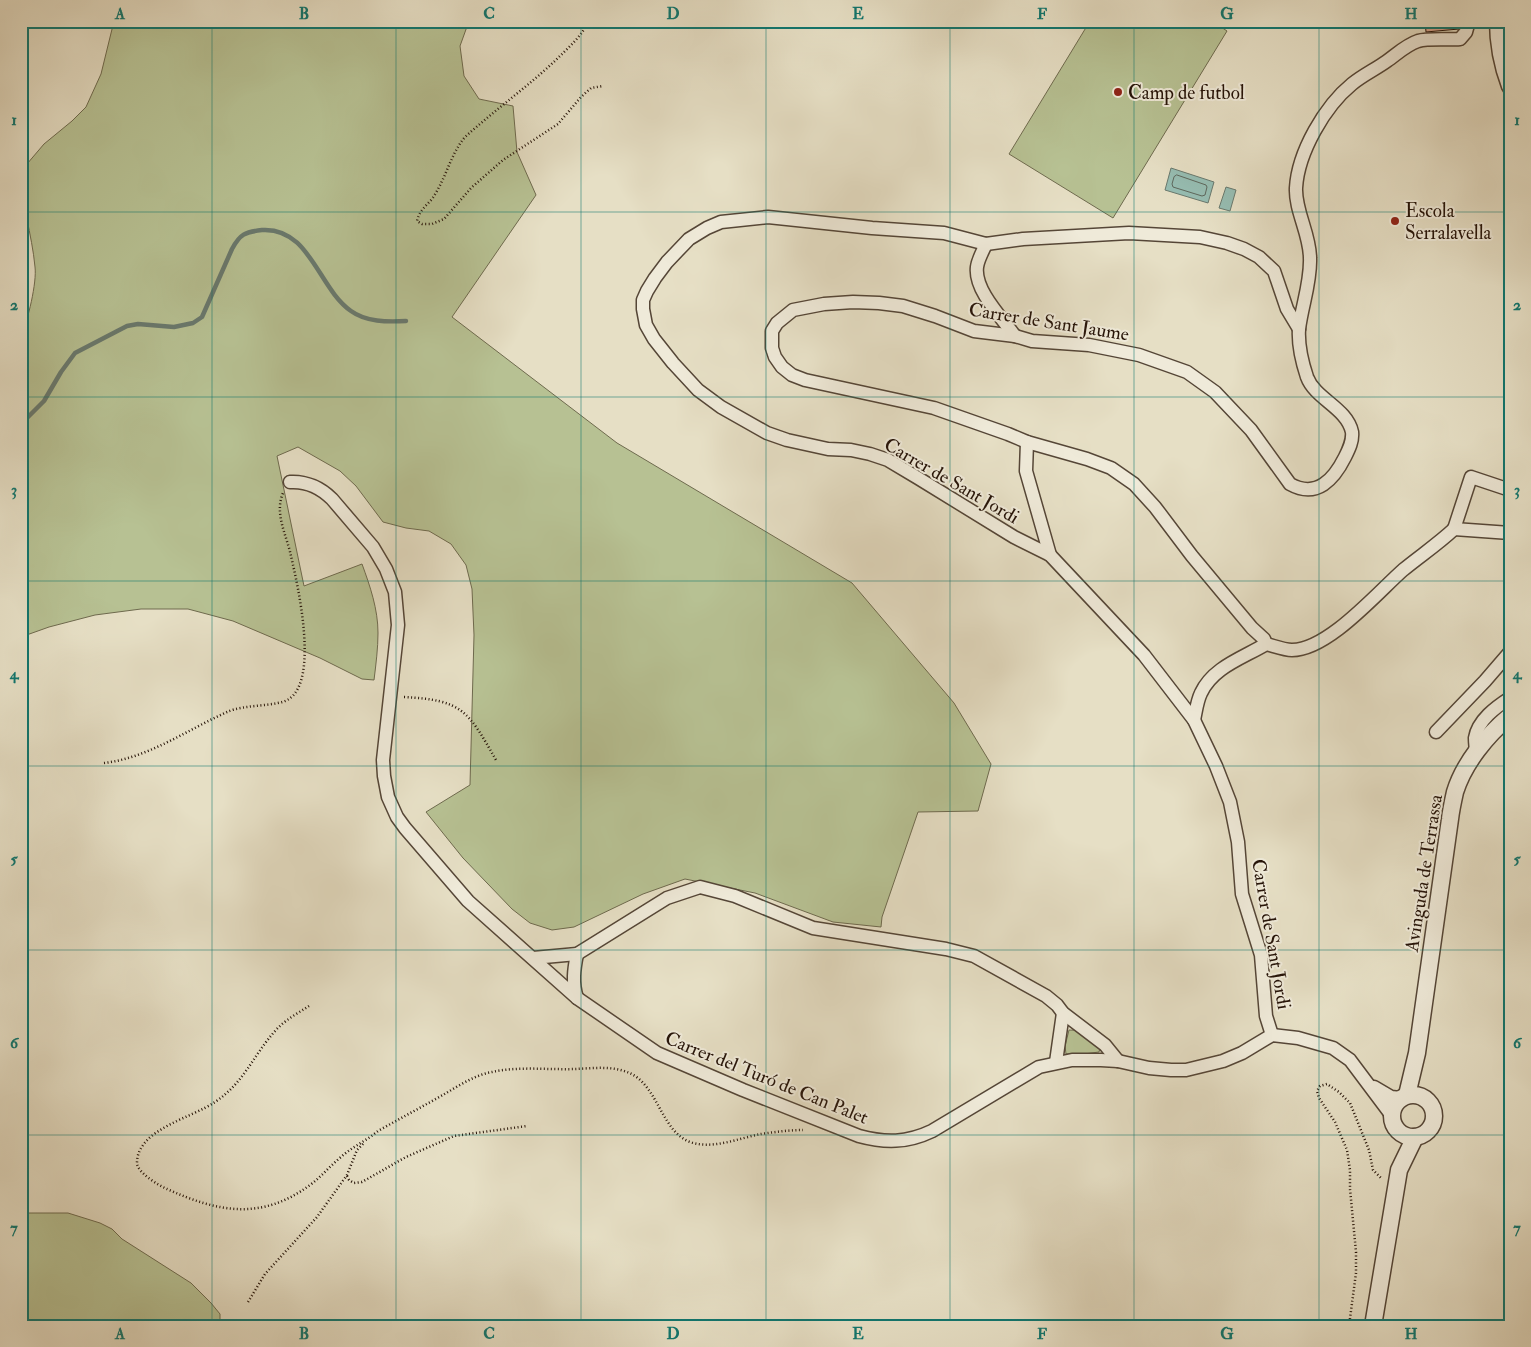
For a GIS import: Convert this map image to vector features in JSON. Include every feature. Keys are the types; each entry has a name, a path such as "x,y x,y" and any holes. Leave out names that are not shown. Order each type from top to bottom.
{"street":[{"path":"1299,329 1309,278 1310,258 1308,240 1296,190 1299,166 1308,144 1324,116 1336,100 1352,84 1389,60 1403,48 1420,40 1460,39 1466,32 1468,21"},
{"path":"1498,21 1499,42 1510,86"},
{"name":"Carrer de Sant Jordi","path":"986,244 944,233 872,228 803,220 768,218 721,222 688,240 667,262 647,291 643,300 643,316 654,339 673,363 698,390 721,407 768,433 787,440 828,448 851,450 888,460 1014,537 1050,555 1144,655 1194,720 1216,766 1230,802 1238,842 1242,894 1260,955 1266,1016 1272,1035"},
{"path":"1015,336 983,291 978,280 978,267 986,244 1023,239 1128,233 1200,237 1227,243 1259,257 1274,271 1288,309 1299,329"},
{"name":"Carrer de Sant Jaume","path":"1266,644 1264,639 1252,628 1192,556 1156,507 1134,484 1111,468 1078,456 1027,442 934,408 805,380 792,375 782,367 776,357 771,339 772,331 777,323 793,310 817,305 853,302 879,303 903,306 974,331 1032,340 1089,345 1139,355 1187,372 1215,392 1251,430 1290,484 1299,489 1320,487 1330,481 1339,469 1351,446 1352,435 1350,424 1308,379 1300,348 1299,329"},
{"path":"1027,442 1026,471 1050,555"},
{"path":"1194,720 1201,694 1208,681 1219,671 1266,644 1292,650 1323,640 1341,627 1404,570 1454,529 1471,477 1510,490"},
{"name":"Carrer del Turó de Can Palet","path":"290,482 304,483 326,492 373,547 386,569 395,592 398,625 383,760 388,797 397,817 468,901 577,998 657,1053 743,1090 859,1136 875,1141 890,1142 918,1138 1039,1067 1056,1062 1072,1060 1118,1061 1149,1068 1186,1070 1223,1061 1242,1053 1272,1035"},
{"path":"1454,529 1510,533"},
{"path":"1436,732 1510,652"},
{"path":"1476,754 1475,738 1479,727 1485,718 1510,698"},
{"name":"Avinguda de Terrassa","path":"1404,1097 1417,1053 1450,819 1456,791 1465,770 1486,740 1510,716"},
{"path":"533,958 577,954 667,898 700,887 707,888 735,896 813,928 946,949 974,956 1046,996 1063,1013 1100,1040 1118,1061"},
{"path":"577,954 574,970 577,998"},
{"path":"1056,1062 1063,1013"},
{"path":"1272,1035 1298,1038 1333,1048 1350,1060 1370,1085 1404,1135 1415,1137 1425,1133 1433,1122 1432,1108 1426,1100 1417,1095 1390,1097 1370,1085"},
{"name":"Avinguda de Terrassa","path":"1417,1053 1426,1100"},
{"path":"1374,1326 1398,1176 1394,1106 1404,1097"},
{"path":"1398,1176 1415,1137"}],"path":[{"path":"588,21 586,28 546,71 477,126 459,144 438,189 418,214 417,221 422,224 432,224 444,219 471,188 503,160 558,124 592,88 603,86"},
{"path":"104,763 144,752 231,710 251,705 284,701 291,698 296,692 305,670 304,638 300,601 291,555 281,522 279,506 281,496 290,482"},
{"path":"389,697 417,698 452,705 465,713 476,724 496,760"},
{"path":"309,1006 276,1029 235,1086 222,1097 209,1106 168,1125 151,1136 143,1146 136,1164 154,1182 182,1196 211,1206 245,1210 281,1202 292,1197 312,1184 347,1152 365,1142"},
{"path":"248,1302 265,1274 305,1232 347,1175 357,1150 365,1142 378,1131 473,1079 490,1072 511,1069 604,1068 628,1072 648,1088 677,1134 684,1139 698,1144 717,1144 762,1134 807,1129"},
{"path":"1349,1326 1356,1273 1350,1170 1347,1150 1335,1122 1319,1098 1317,1091 1320,1086 1327,1084 1350,1103 1369,1150 1373,1170 1383,1180 1398,1176"},
{"path":"347,1175 349,1180 354,1183 362,1182 406,1157 454,1136 527,1126"}],"green space":[{"path":"114,21 469,21 460,46 464,76 479,99 513,106 517,152 536,195 452,317 617,443 852,583 954,703 991,764 978,811 918,812 882,917 881,927 833,922 755,893 685,879 643,894 574,927 552,930 530,923 512,909 463,858 426,812 470,785 474,635 472,589 466,565 451,544 429,531 383,522 356,486 340,471 298,447 277,456 304,586 362,564 373,598 378,624 374,680 362,679 320,658 233,621 188,609 141,609 95,615 49,627 21,637 21,335 31,301 35,274 34,255 21,183 21,171 44,144 86,107 101,74"},
{"name":"Camp de futbol","path":"1090,21 1212,21 1227,31 1113,218 1009,154"},
{"path":"1069,1030 1078,1031 1086,1036 1100,1048 1099,1052 1066,1054 1065,1046"},
{"path":"21,1213 68,1213 100,1223 112,1229 122,1239 191,1283 220,1314 220,1326 21,1326"}],"water":[{"path":"1171,168 1214,182 1208,203 1165,190"},
{"path":"1226,187 1236,190 1230,211 1219,208"}],"building":[{"path":"1250,21 1290,21 1250,24"},
{"path":"1425,21 1458,21 1459,29 1426,32"}],"waterway":[{"path":"21,424 44,401 75,353 127,326 138,324 174,327 193,323 202,317 232,249 241,237 251,232 262,230 278,232 292,238 303,248 340,301 357,315 377,321 406,321"}],"place":[{"name":"Camp de futbol","path":"1118,92"},
{"name":"Escola Serralavella","path":"1395,221"}]}
